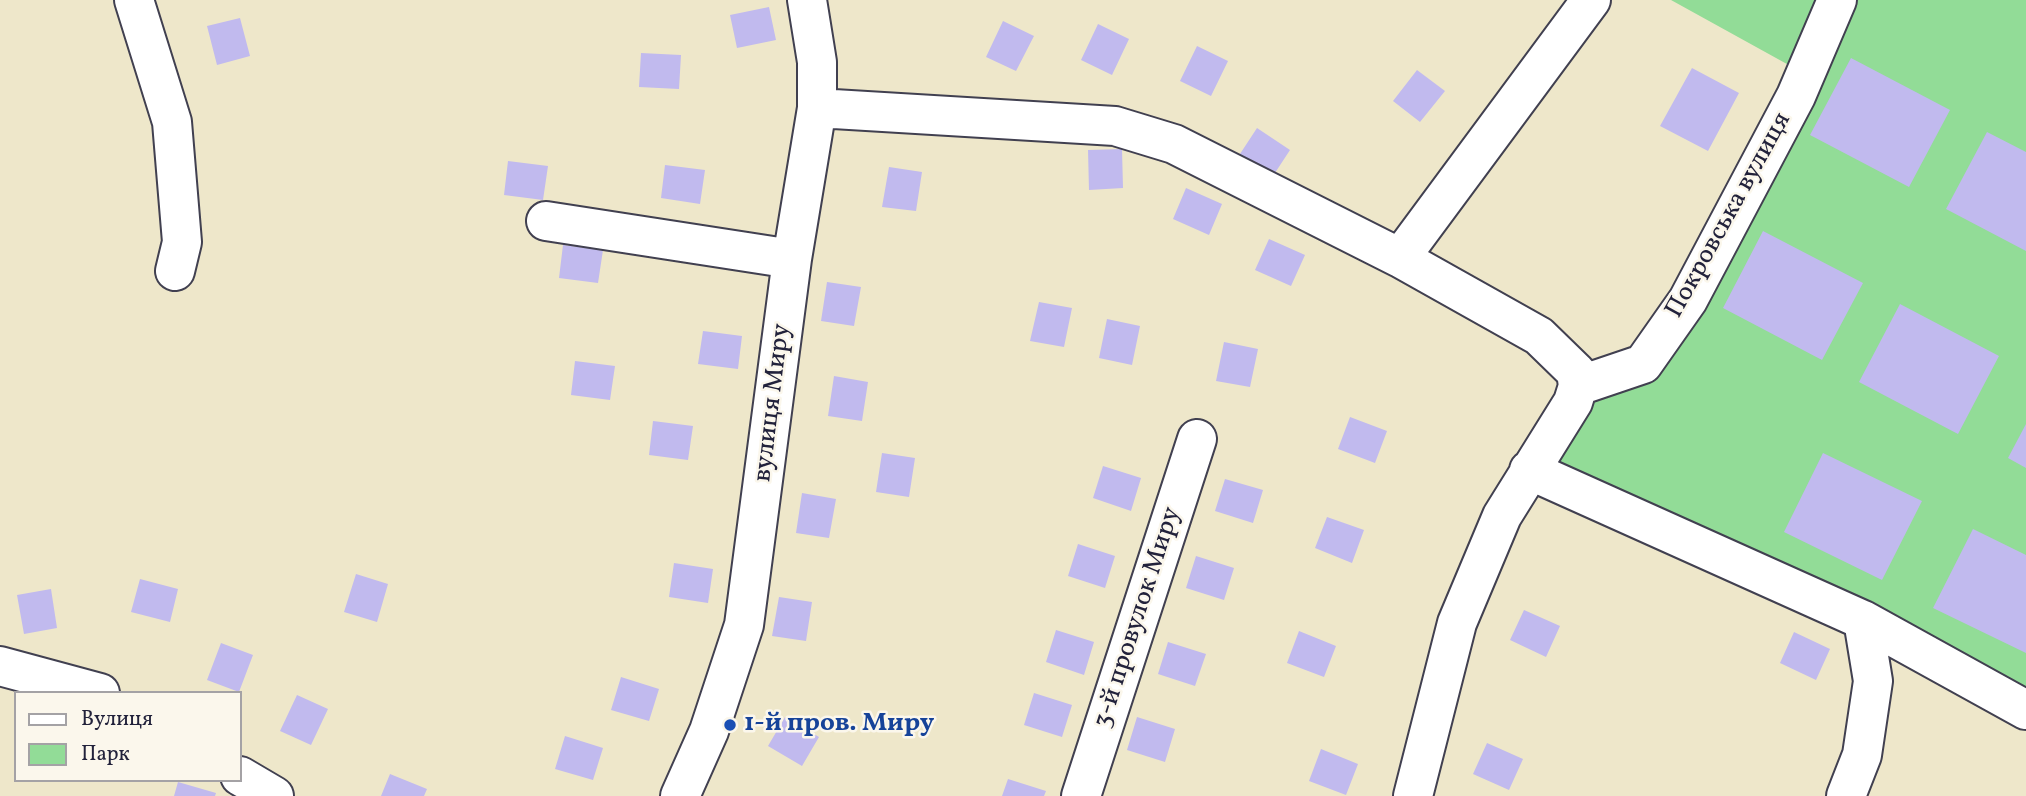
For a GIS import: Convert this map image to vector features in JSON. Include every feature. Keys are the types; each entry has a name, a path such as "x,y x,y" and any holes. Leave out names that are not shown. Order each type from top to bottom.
{"street":[{"path":"134,0 172,122 182,242 175,271"},
{"name":"вулиця Миру","path":"680,796 709,731 744,625 792,259 817,108 817,62 807,0"},
{"path":"1400,258 1591,0"},
{"name":"Покровська вулиця","path":"1578,386 1643,364 1688,300 1796,96 1837,0"},
{"path":"817,108 1115,126 1174,144 1400,258 1539,336 1576,372 1578,386 1573,402 1502,516 1457,623 1413,796"},
{"path":"546,221 792,259"},
{"name":"3-й провулок Миру","path":"1081,796 1197,439"},
{"path":"1529,470 1863,620 2026,710"},
{"path":"1846,796 1862,755 1873,681 1863,620"},
{"path":"0,666 93,691"},
{"path":"242,777 274,796"}],"green space":[{"path":"1671,0 2026,0 2026,710 1529,470 1578,386 1644,364 1805,74"}],"building":[{"path":"769,7 776,40 737,48 730,15"},
{"path":"240,18 250,56 217,65 207,26"},
{"path":"1003,21 1034,36 1016,71 986,57"},
{"path":"1098,24 1129,39 1112,75 1081,60"},
{"path":"1197,46 1228,61 1211,96 1180,81"},
{"path":"641,53 681,55 679,89 639,87"},
{"path":"1851,58 1950,110 1909,187 1810,135"},
{"path":"1692,68 1739,93 1708,151 1660,126"},
{"path":"1417,70 1445,91 1420,122 1393,101"},
{"path":"1257,128 1290,150 1271,179 1238,157"},
{"path":"1987,132 2026,152 2026,251 1946,209"},
{"path":"1122,149 1123,188 1089,190 1088,150"},
{"path":"508,161 548,166 543,200 504,195"},
{"path":"665,165 705,170 700,204 661,198"},
{"path":"889,167 922,172 916,211 882,207"},
{"path":"1186,188 1222,204 1209,235 1173,219"},
{"path":"1763,231 1863,283 1822,360 1723,308"},
{"path":"1269,239 1305,255 1291,286 1255,270"},
{"path":"563,245 603,250 598,283 559,278"},
{"path":"827,282 861,287 854,326 821,321"},
{"path":"1039,302 1072,308 1064,347 1030,341"},
{"path":"1900,304 1999,356 1958,434 1859,382"},
{"path":"1107,319 1140,326 1132,365 1099,358"},
{"path":"703,331 742,336 738,369 698,364"},
{"path":"1224,342 1258,349 1250,387 1216,381"},
{"path":"575,361 615,366 610,400 571,395"},
{"path":"834,376 868,382 862,421 828,416"},
{"path":"1350,417 1387,431 1375,463 1338,449"},
{"path":"653,421 693,426 688,460 649,455"},
{"path":"2026,424 2026,468 2008,458"},
{"path":"882,453 915,458 909,497 876,492"},
{"path":"1823,453 1922,501 1882,580 1784,532"},
{"path":"1103,466 1141,478 1131,511 1093,498"},
{"path":"1225,479 1263,490 1253,523 1215,511"},
{"path":"802,493 836,499 829,538 796,533"},
{"path":"1327,517 1364,530 1352,563 1315,548"},
{"path":"1973,529 2026,555 2026,653 1933,608"},
{"path":"1078,544 1115,556 1105,588 1068,576"},
{"path":"1196,556 1234,568 1224,600 1186,588"},
{"path":"674,563 713,569 708,603 669,597"},
{"path":"356,574 388,584 377,622 344,612"},
{"path":"140,579 178,589 170,622 131,612"},
{"path":"51,589 57,628 24,634 17,595"},
{"path":"779,597 812,602 806,641 772,636"},
{"path":"1524,610 1560,626 1546,657 1510,640"},
{"path":"1056,630 1094,642 1084,675 1046,662"},
{"path":"1299,631 1336,646 1324,677 1287,663"},
{"path":"1794,632 1830,649 1816,680 1780,663"},
{"path":"1168,642 1206,654 1195,686 1158,674"},
{"path":"221,643 253,655 239,691 207,680"},
{"path":"621,677 659,689 649,721 611,710"},
{"path":"1034,693 1072,705 1062,737 1024,725"},
{"path":"297,695 328,709 311,745 280,731"},
{"path":"785,717 819,737 802,766 768,746"},
{"path":"1137,717 1175,729 1165,762 1127,750"},
{"path":"565,736 603,748 593,780 555,769"},
{"path":"1487,743 1523,759 1509,790 1473,774"},
{"path":"1321,749 1358,764 1346,795 1309,781"},
{"path":"390,774 427,789 424,796 381,796"},
{"path":"1008,779 1046,791 1044,796 1002,796"},
{"path":"178,782 216,793 215,796 174,796"}],"place":[{"name":"1-й пров. Миру","path":"730,725"}]}
